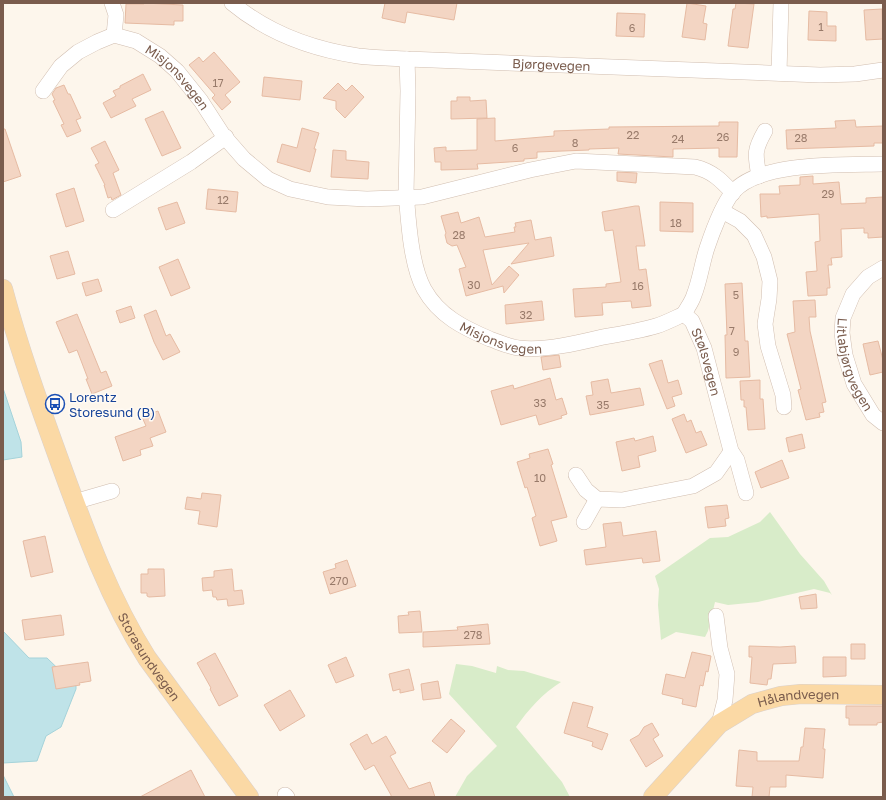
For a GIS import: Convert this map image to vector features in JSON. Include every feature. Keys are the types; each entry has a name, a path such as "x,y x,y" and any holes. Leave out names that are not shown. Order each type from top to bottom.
{"main road":[{"name":"Storasundvegen","path":"3,290 26,364 74,502 111,594 132,635 147,658 249,797"},
{"name":"Hålandvegen","path":"653,797 719,724 752,704 781,696 820,694 883,695"}],"street":[{"path":"43,90 61,66 78,52 114,35 116,15 112,3"},
{"name":"Bjørgevegen","path":"232,3 263,25 293,39 328,50 359,56 820,75 855,74 883,70"},
{"path":"780,73 782,3"},
{"name":"Misjonsvegen","path":"114,35 136,42 160,56 177,71 244,159 268,179 290,189 328,197 410,198 442,192 571,161 695,167 718,177 733,193"},
{"name":"Misjonsvegen","path":"407,59 408,91 406,195 410,198"},
{"path":"760,176 755,153 758,142 765,131"},
{"path":"113,210 191,162 226,137"},
{"name":"Stølsvegen","path":"746,493 737,460 731,451 704,348 692,320 684,314 694,296 708,248 722,211 733,193 743,184 760,176 776,171 797,167 883,164"},
{"name":"Misjonsvegen","path":"410,198 407,204 413,258 424,288 434,304 448,318 469,330 504,344 518,348 531,349 570,344 658,326 684,314"},
{"path":"722,211 740,221 754,235 764,257 770,281 765,324 768,346 783,395 784,407"},
{"name":"Litlabjørgvegen","path":"883,268 868,277 853,294 843,318 842,334 845,355 854,384 873,415 883,423"},
{"path":"576,475 586,490 597,499 622,500 693,486 716,474 731,451"},
{"path":"74,502 112,491"},
{"path":"584,522 597,499"},
{"name":"Hålandvegen","path":"716,616 720,648 727,674 725,700 719,724"}],"green space":[{"path":"770,512 800,554 824,581 832,595 830,593 814,589 758,602 728,605 715,602 708,631 705,637 676,632 661,640 658,605 659,589 655,576 710,538 728,537 760,522"},
{"path":"456,664 472,666 496,673 497,666 508,670 524,671 561,682 536,702 516,727 562,782 570,797 455,797 467,776 497,746 449,694"}],"water":[{"path":"3,388 21,442 22,457 3,460"},
{"path":"3,631 29,658 47,658 76,686 61,727 46,736 37,761 3,763"},
{"path":"3,775 14,797 3,797"}],"building":[{"path":"144,3 183,5 183,21 174,21 174,25 125,23 126,4"},
{"path":"385,3 457,3 454,20 407,12 405,23 382,18"},
{"path":"687,3 706,6 703,23 707,24 705,40 682,37"},
{"path":"736,3 754,4 748,48 728,46 733,9 735,9"},
{"path":"882,9 883,39 866,40 864,10"},
{"path":"809,11 827,12 827,26 836,26 836,41 808,40"},
{"path":"617,13 645,14 644,37 616,36"},
{"path":"214,52 240,82 225,95 231,102 222,110 212,98 215,95 189,65 199,57 203,62"},
{"path":"143,74 151,90 132,99 136,106 111,118 103,103 116,96 113,91"},
{"path":"264,77 302,81 300,100 262,96"},
{"path":"338,83 346,91 352,85 364,97 345,118 336,109 336,101 323,98"},
{"path":"64,85 68,94 70,94 81,118 76,120 81,131 67,137 61,125 64,124 53,101 55,100 52,94 56,88"},
{"path":"457,97 470,97 470,101 486,100 487,118 451,119 451,101 457,101"},
{"path":"163,111 181,148 162,156 145,119"},
{"path":"495,118 495,141 554,136 554,131 609,129 609,127 719,126 719,122 738,122 737,157 719,157 719,148 673,149 673,157 618,154 619,148 589,149 537,152 537,158 524,159 524,161 477,164 478,169 441,170 441,162 435,162 434,148 446,147 446,151 477,150 477,119"},
{"path":"855,120 856,127 883,126 883,143 874,143 874,146 787,149 786,130 836,128 835,121"},
{"path":"302,128 319,133 314,149 316,149 310,172 277,162 282,144 297,148"},
{"path":"3,129 5,129 21,176 3,182"},
{"path":"105,141 119,170 113,173 121,195 112,200 111,197 108,198 105,185 95,165 99,163 91,148"},
{"path":"333,150 346,151 346,160 369,162 368,179 331,177"},
{"path":"617,172 637,173 636,183 617,181"},
{"path":"813,176 813,184 839,182 841,204 866,203 866,198 883,197 883,237 868,238 868,233 864,233 864,228 841,229 842,257 831,258 832,265 828,265 830,288 827,288 827,295 808,296 806,272 817,271 815,242 820,241 819,214 767,218 767,216 761,217 760,194 780,194 779,186 800,185 800,177"},
{"path":"74,188 84,221 66,227 56,194"},
{"path":"208,189 238,192 236,212 206,209"},
{"path":"177,202 185,223 166,230 158,208"},
{"path":"660,202 693,203 693,232 660,231"},
{"path":"639,206 645,246 636,246 639,270 646,269 651,306 632,308 631,301 602,303 603,315 575,317 573,289 606,287 606,284 621,282 613,230 605,231 602,212"},
{"path":"458,212 461,223 479,217 485,237 515,232 515,223 531,220 535,240 551,237 554,256 511,264 529,243 483,250 492,285 509,266 519,275 504,293 503,286 466,296 459,269 466,267 457,245 452,246 447,243 441,216"},
{"path":"68,251 75,274 57,279 50,256"},
{"path":"178,259 190,288 171,296 159,267"},
{"path":"98,279 102,291 86,296 82,283"},
{"path":"742,283 745,341 748,341 750,377 726,378 725,335 727,335 725,284"},
{"path":"815,300 816,317 809,317 810,331 826,402 822,403 824,412 819,413 820,417 806,420 798,390 801,389 787,334 795,332 793,301"},
{"path":"542,301 544,320 506,324 505,305"},
{"path":"131,306 135,318 120,323 116,311"},
{"path":"156,310 166,336 170,334 180,352 163,360 154,342 144,315"},
{"path":"77,314 101,373 106,371 112,386 92,394 77,350 69,353 56,322"},
{"path":"878,341 883,360 883,372 870,375 863,344"},
{"path":"559,355 561,367 543,370 541,357"},
{"path":"662,360 668,383 678,380 682,394 672,397 675,406 667,409 649,364"},
{"path":"550,378 556,400 562,398 567,414 561,416 562,418 539,425 536,415 501,425 491,391 513,385 514,389"},
{"path":"608,379 611,393 640,388 644,405 590,415 586,396 593,395 591,382"},
{"path":"760,380 760,399 763,399 765,429 748,430 746,407 744,407 744,400 741,400 740,381"},
{"path":"158,411 166,432 150,438 153,446 140,450 141,455 123,461 115,437 146,426 142,417"},
{"path":"684,414 687,422 691,420 696,433 701,431 707,445 686,453 672,419"},
{"path":"802,434 805,448 789,452 786,438"},
{"path":"653,436 656,451 638,456 640,467 622,471 616,442 634,438 635,441"},
{"path":"548,449 553,464 551,465 567,517 551,521 557,541 540,546 532,518 536,516 517,462 530,458 529,454"},
{"path":"782,460 789,478 761,488 755,472"},
{"path":"202,493 221,495 217,527 198,524 200,511 185,509 187,497 201,499"},
{"path":"727,505 729,518 725,519 726,526 708,528 705,507"},
{"path":"621,522 623,536 656,531 660,561 643,563 642,558 586,565 584,550 606,547 603,524"},
{"path":"45,536 53,572 31,577 23,541"},
{"path":"347,560 356,586 330,594 323,572 336,568 335,564"},
{"path":"148,569 164,569 165,596 149,597 147,596 147,593 141,593 141,574 148,574"},
{"path":"232,569 234,591 242,590 244,604 228,606 227,599 217,600 216,597 213,597 212,590 203,591 202,578 214,577 214,571"},
{"path":"816,594 817,608 801,609 799,597"},
{"path":"420,611 422,632 399,633 398,616 409,615 408,612"},
{"path":"61,615 64,635 25,640 22,620"},
{"path":"488,624 490,644 423,647 423,632 458,630 457,627"},
{"path":"851,644 865,644 865,659 851,659"},
{"path":"749,646 795,646 796,663 773,664 771,679 768,679 767,685 750,683 752,657 749,657"},
{"path":"692,652 711,656 708,672 706,671 703,686 700,685 696,707 682,704 683,699 662,694 666,674 685,678"},
{"path":"215,653 238,696 219,706 197,663"},
{"path":"346,657 354,676 336,683 328,665"},
{"path":"823,657 846,657 846,676 823,677"},
{"path":"88,662 91,681 79,683 80,685 56,689 52,667"},
{"path":"409,669 414,690 400,693 400,689 393,691 389,674"},
{"path":"438,681 441,698 423,700 421,684"},
{"path":"290,690 305,716 280,731 264,705"},
{"path":"573,702 593,707 587,727 608,734 602,750 592,746 593,742 564,733"},
{"path":"846,706 883,706 883,722 877,723 877,725 849,725 849,718 846,718"},
{"path":"451,719 465,731 447,753 432,741"},
{"path":"652,723 659,735 653,739 663,756 646,767 630,740 639,735 644,727"},
{"path":"805,728 825,729 823,778 786,775 786,787 770,787 769,797 752,797 753,787 736,786 739,750 757,752 757,761 799,761 801,747 803,747"},
{"path":"367,734 372,744 386,736 396,753 390,756 409,789 430,782 435,797 391,797 374,765 365,770 350,744"},
{"path":"191,770 205,797 140,797"}],"place":[{"name":"Lorentz Storesund (B)","path":"55,404"}]}
